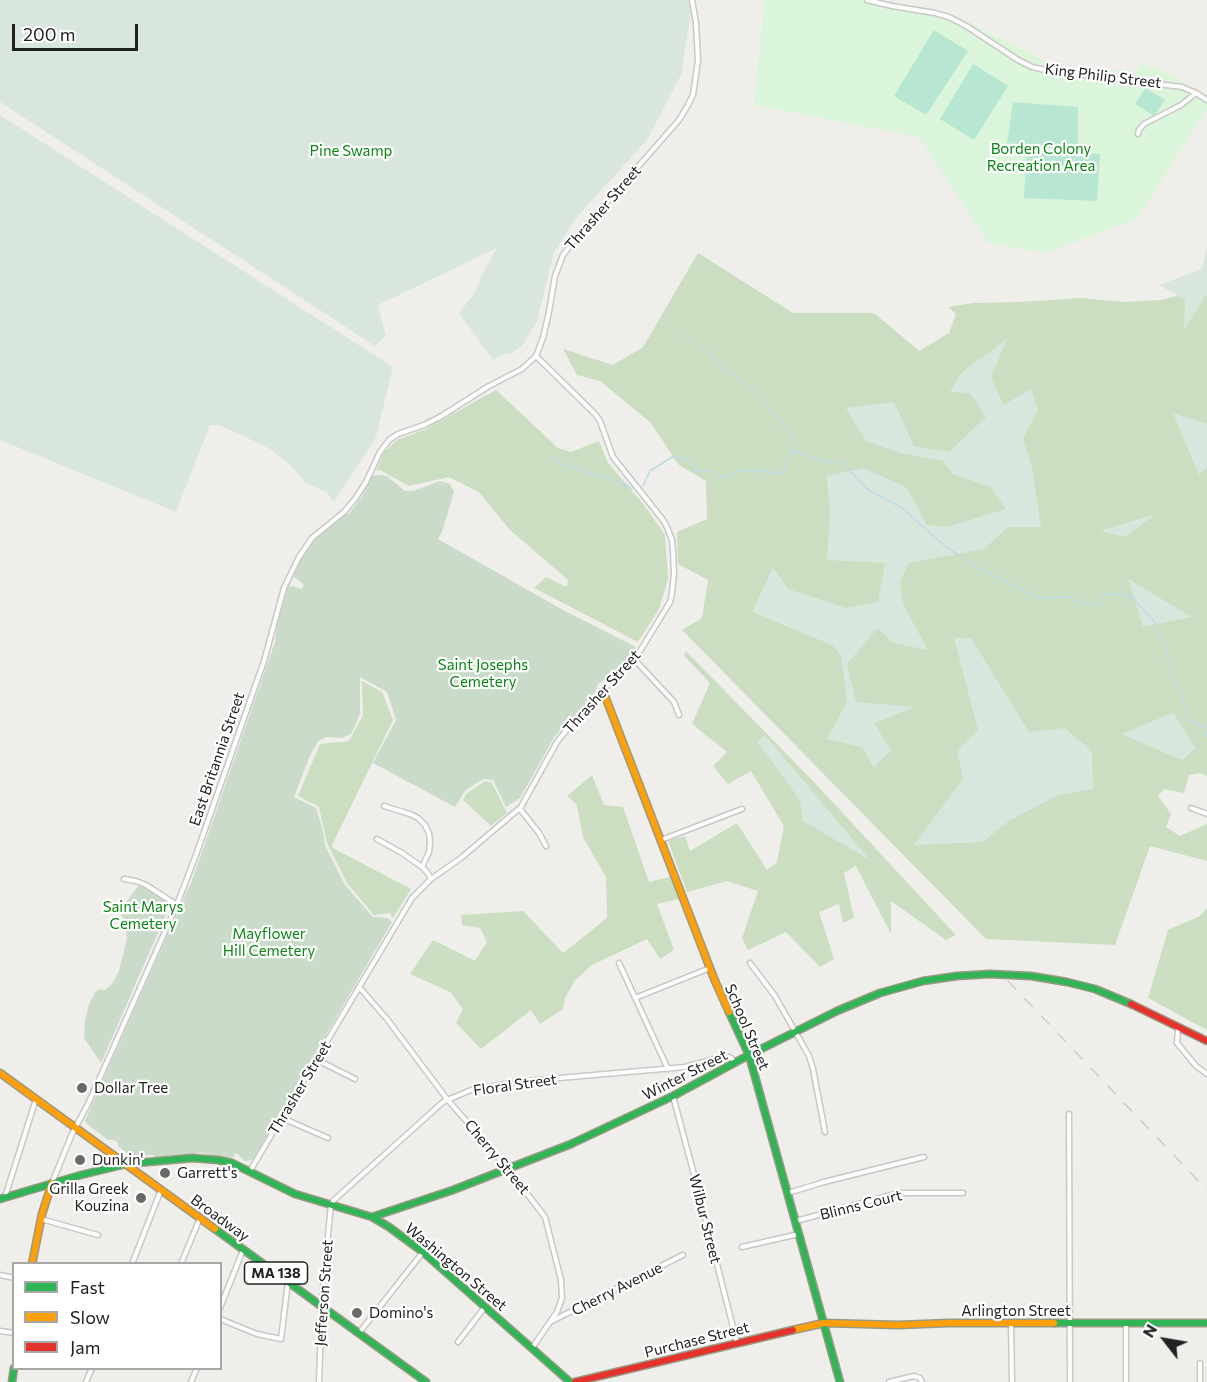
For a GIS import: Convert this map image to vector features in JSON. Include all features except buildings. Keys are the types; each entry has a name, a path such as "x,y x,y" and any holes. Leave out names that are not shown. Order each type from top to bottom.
{"street":[{"name":"Thrasher Street","path":"250,1171 408,903 431,879 520,808 557,742 578,716 634,659 670,602 674,576 673,551 671,536 663,520 610,451 600,421 595,414 536,356 543,338 555,276 563,255 679,120 693,95 698,60 697,30 692,0"},
{"name":"King Philip Street","path":"867,0 950,17 1032,67 1185,88 1207,100"},
{"path":"1138,134 1147,122 1181,105 1196,93"},
{"name":"East Britannia Street","path":"33,1262 40,1219 52,1183 75,1127 107,1062 177,905 264,661 284,588 302,551 312,538 344,512 355,499 380,452 389,440 440,417 489,386 522,369 536,356"},
{"path":"634,659 674,702 678,715"},
{"name":"School Street","path":"603,690 710,968 749,1055 840,1382"},
{"path":"384,806 410,814 425,825 430,843 429,852 422,867"},
{"path":"520,808 546,846"},
{"path":"1191,808 1207,814"},
{"path":"661,840 742,809"},
{"path":"377,839 422,867 431,879"},
{"path":"124,879 146,885 177,905"},
{"path":"619,963 668,1069"},
{"path":"750,963 775,996 811,1062 825,1132"},
{"path":"635,998 710,968"},
{"name":"Winter Street","path":"372,1218 453,1190 576,1142 673,1096 849,1005 901,986 923,981 968,975 1012,975 1050,979 1095,989 1128,1002 1207,1041"},
{"name":"Cherry Street","path":"359,987 546,1219 562,1287 561,1304 532,1348"},
{"path":"1176,1026 1177,1043 1196,1066 1207,1074"},
{"name":"Floral Street","path":"331,1204 447,1099 471,1090 516,1082 685,1067 726,1056 736,1063"},
{"path":"317,1060 355,1079"},
{"name":"Broadway","path":"0,1073 426,1382"},
{"name":"Wilbur Street","path":"673,1096 737,1343"},
{"path":"3,1198 36,1099"},
{"path":"1069,1114 1070,1382"},
{"path":"282,1118 328,1138"},
{"path":"788,1193 924,1157"},
{"name":"Washington Street","path":"3,1198 126,1164 192,1158 227,1162 295,1194 372,1218 389,1227 423,1252 570,1382"},
{"path":"134,1262 161,1190"},
{"name":"Blinns Court","path":"796,1221 899,1193 963,1192"},
{"name":"Jefferson Street","path":"319,1382 322,1306 331,1204"},
{"path":"181,1262 200,1218"},
{"path":"40,1219 98,1235"},
{"path":"742,1247 799,1234"},
{"path":"222,1303 243,1250"},
{"path":"359,1333 423,1252"},
{"name":"Cherry Avenue","path":"551,1322 683,1255"},
{"path":"222,1320 256,1334 281,1339 288,1282"},
{"path":"458,1342 485,1306"},
{"name":"Purchase Street","path":"575,1382 824,1323"},
{"name":"Arlington Street","path":"824,1323 1207,1323"},
{"path":"1011,1323 1012,1382"},
{"path":"1126,1323 1126,1382"},
{"path":"1200,1363 1200,1382"},
{"path":"889,1382 914,1376 920,1378 922,1382"}],"green space":[{"name":"Pine Swamp","path":"0,0 693,0 681,75 647,140 577,217 554,252 537,321 522,346 493,360 459,313 474,294 497,248 378,305 386,336 375,346 0,102"},
{"name":"Borden Colony Recreation Area","path":"764,0 878,0 959,17 1060,69 1138,71 1140,63 1163,71 1173,75 1207,100 1207,109 1137,219 1045,253 988,243 919,137 754,105"},
{"path":"934,30 968,51 926,115 894,96"},
{"path":"973,64 1008,86 974,140 940,119"},
{"path":"1145,88 1165,100 1154,116 1135,104"},
{"path":"1013,102 1078,107 1078,150 1007,144"},
{"path":"0,115 393,367 376,437 334,502 326,492 306,483 289,464 270,449 220,425 210,425 176,512 0,440"},
{"path":"1027,151 1100,154 1097,201 1024,198"},
{"path":"1207,246 1207,296 1184,331 1185,300 1159,285 1202,269"},
{"path":"698,253 793,313 874,313 919,351 949,333 956,314 948,307 973,303 1080,298 1124,302 1161,300 1207,288 1207,776 1201,773 1189,775 1184,793 1164,789 1158,796 1171,814 1166,827 1180,836 1207,824 1207,861 1150,846 1115,945 986,939 682,630 702,618 708,580 678,564 677,532 707,519 706,481 679,465 650,422 600,381 577,375 563,349 613,365 643,347"},
{"path":"1007,339 991,377 1003,405 1031,389 1038,411 1023,438 1032,468 1041,527 1008,527 984,549 909,563 900,582 903,604 928,650 893,643 878,628 847,664 856,702 915,707 874,723 891,750 874,768 862,747 827,739 847,702 841,655 832,645 752,612 773,568 788,589 846,608 878,602 885,563 827,560 830,513 827,476 864,468 907,488 927,525 947,527 1006,509 990,487 953,474 943,461 900,453 866,441 846,408 894,402 914,446 949,452 986,417 970,393 950,392 962,372"},
{"path":"496,390 558,448 571,452 599,441 608,463 644,505 665,535 668,579 659,609 638,642 534,588 546,577 567,587 568,580 510,530 479,492 449,477 409,486 380,470 376,471 384,452 397,440 426,429"},
{"path":"1173,413 1207,424 1207,467 1199,475"},
{"path":"372,476 387,476 405,491 413,491 440,481 450,484 454,492 438,539 565,611 636,647 630,658 606,681 598,684 595,692 555,736 520,798 506,807 493,780 484,779 465,791 455,807 373,763 396,720 387,692 360,677 360,713 351,734 342,738 326,737 318,741 294,797 316,808 325,845 345,885 373,917 388,918 392,922 253,1160 244,1161 237,1153 231,1158 201,1153 156,1157 129,1155 118,1146 118,1143 108,1140 85,1121 193,878 275,642 288,587 301,589 304,585 293,576 293,573 302,555 314,540 349,514 363,495"},
{"path":"1156,514 1125,537 1100,531"},
{"path":"1128,579 1192,617 1143,627"},
{"path":"954,638 971,638 1029,732 1065,728 1092,751 1093,789 1059,795 1010,820 983,842 914,845 963,779 957,751 978,730"},
{"path":"686,651 814,782 956,935 946,940 891,901 891,934 856,866 844,873 854,918 843,923 839,904 819,912 834,959 820,967 786,932 748,950 742,938 758,891 727,881 687,892 668,841 685,836 690,851 737,823 767,870 777,862 784,826 751,771 728,784 713,766 727,752 692,724 710,683 684,656"},
{"path":"362,681 382,692 393,720 332,845 333,848 411,889 393,918 390,913 374,915 347,883 327,843 319,807 298,796 320,744 349,741 363,715"},
{"path":"1173,713 1196,748 1182,760 1121,734"},
{"path":"765,735 870,860 803,821 800,800 757,742"},
{"path":"592,775 604,805 623,807 649,882 670,877 679,899 657,904 674,950 660,959 647,939 592,965 575,980 565,998 563,1009 540,1024 531,1010 481,1049 456,1023 463,1009 450,992 410,974 433,940 475,961 487,942 480,928 462,925 461,915 523,911 563,953 607,918 606,877 583,837 577,805 567,796"},
{"path":"485,781 492,783 507,813 491,826 463,800 466,794"},
{"name":"Saint Marys Cemetery","path":"140,884 151,889 170,905 101,1063 84,1038 85,1021 95,992 99,989 105,990 112,984 119,971 127,938 119,911"},
{"path":"1207,908 1207,1030 1148,998 1168,930 1200,916"}],"waterway":[{"path":"682,334 701,347 726,370 762,394 766,406 795,437 793,451 822,461 843,463 867,489 902,508 946,547 977,567 1039,598 1069,597 1078,602 1099,605 1103,594 1130,595 1154,621 1190,720 1204,728 1207,737"},
{"path":"643,486 650,471 672,457 694,460 694,471 712,471 722,478 742,470 783,473 793,451"},
{"path":"551,458 564,465 626,484 632,489"}],"railway":[{"path":"1008,981 1207,1190"}],"traffic: fast":[{"path":"372,1217 453,1190 571,1144 673,1096 837,1011 880,993 923,981 990,974 1031,976 1067,982 1095,989 1131,1004"},
{"path":"729,1012 749,1055 840,1382"},
{"path":"0,1199 126,1164 192,1158 232,1163 295,1194 372,1217 389,1227 423,1252 570,1382"},
{"path":"215,1229 426,1382"},
{"path":"1054,1323 1207,1323"},
{"path":"12,1382 14,1370"}],"traffic: slow":[{"path":"603,691 729,1012"},
{"path":"0,1073 215,1229"},
{"path":"32,1262 42,1214 52,1183"},
{"path":"793,1330 824,1323 898,1325 1054,1323"}],"traffic: jam":[{"path":"1131,1004 1207,1041"},
{"path":"575,1382 793,1330"}],"place":[{"name":"Dollar Tree","path":"82,1088"},
{"name":"Dunkin'","path":"80,1160"},
{"name":"Garrett's","path":"165,1173"},
{"name":"Grilla Greek Kouzina","path":"141,1198"},
{"name":"Domino's","path":"357,1313"}],"park label":[{"name":"Saint Josephs Cemetery","path":"483,674"},
{"name":"Mayflower Hill Cemetery","path":"269,942"}]}
